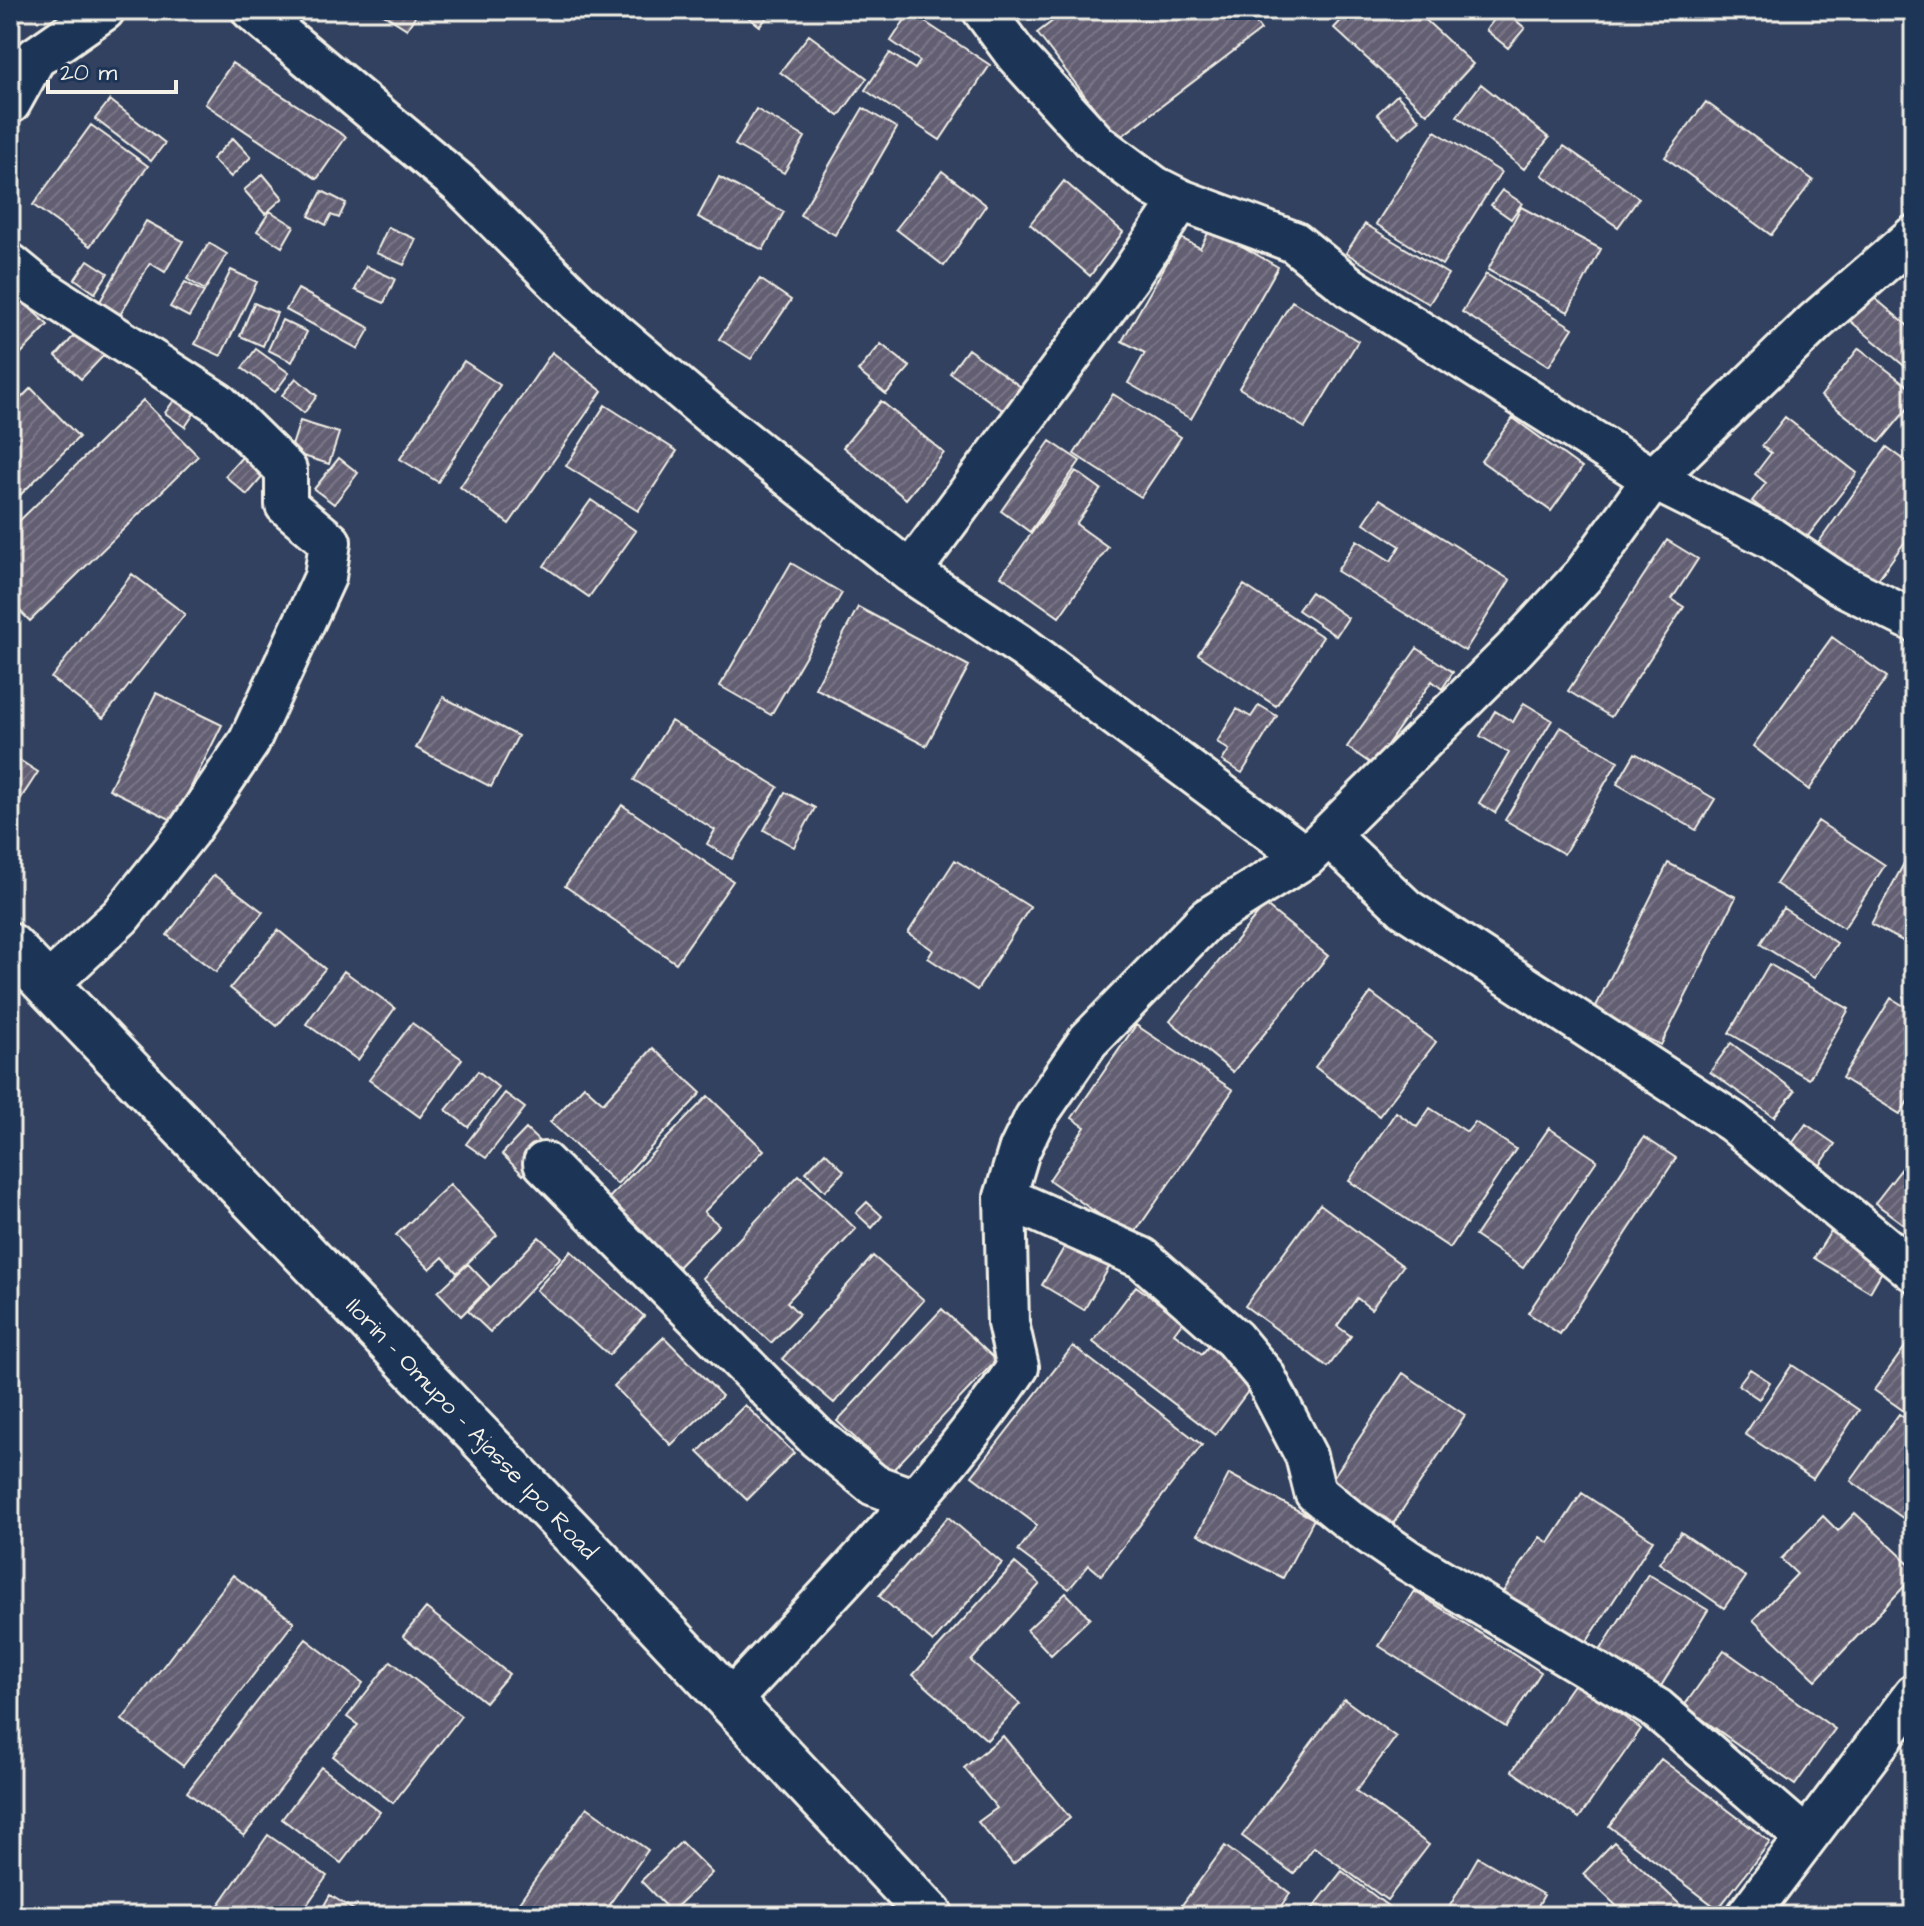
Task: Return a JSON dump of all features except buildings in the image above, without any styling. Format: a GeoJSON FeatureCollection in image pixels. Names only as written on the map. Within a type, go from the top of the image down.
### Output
{"type":"FeatureCollection","features":[{"type":"Feature","properties":{"kind":"highway","name":"Ilorin - Omupo - Ajasse Ipo Road"},"geometry":{"type":"LineString","coordinates":[[10,946],[931,1916]]}},
{"type":"Feature","properties":{"kind":"street"},"geometry":{"type":"LineString","coordinates":[[10,103],[35,58],[104,10]]}},
{"type":"Feature","properties":{"kind":"street"},"geometry":{"type":"LineString","coordinates":[[252,10],[461,185],[578,302],[709,413],[910,572],[1406,909],[1733,1122],[1914,1271]]}},
{"type":"Feature","properties":{"kind":"street"},"geometry":{"type":"LineString","coordinates":[[983,10],[1017,56],[1097,144],[1155,187],[1181,200],[1294,242],[1351,288],[1653,479],[1771,538],[1838,583],[1914,621]]}},
{"type":"Feature","properties":{"kind":"street"},"geometry":{"type":"LineString","coordinates":[[910,572],[1129,277],[1181,200]]}},
{"type":"Feature","properties":{"kind":"street"},"geometry":{"type":"LineString","coordinates":[[730,1701],[915,1500],[992,1405],[1018,1367],[1008,1323],[1005,1197],[1019,1151],[1035,1118],[1088,1041],[1207,919],[1317,846],[1514,650],[1583,576],[1653,479],[1815,322],[1914,236]]}},
{"type":"Feature","properties":{"kind":"street"},"geometry":{"type":"LineString","coordinates":[[10,264],[38,287],[218,403],[286,470],[286,505],[330,542],[325,577],[249,742],[188,832],[121,916],[47,985]]}},
{"type":"Feature","properties":{"kind":"street"},"geometry":{"type":"LineString","coordinates":[[544,1163],[817,1438],[874,1485],[915,1500]]}},
{"type":"Feature","properties":{"kind":"street"},"geometry":{"type":"LineString","coordinates":[[1005,1197],[1142,1258],[1234,1339],[1264,1375],[1306,1456],[1315,1492],[1409,1561],[1657,1709],[1806,1838]]}},
{"type":"Feature","properties":{"kind":"street"},"geometry":{"type":"LineString","coordinates":[[1747,1916],[1914,1695]]}}]}
